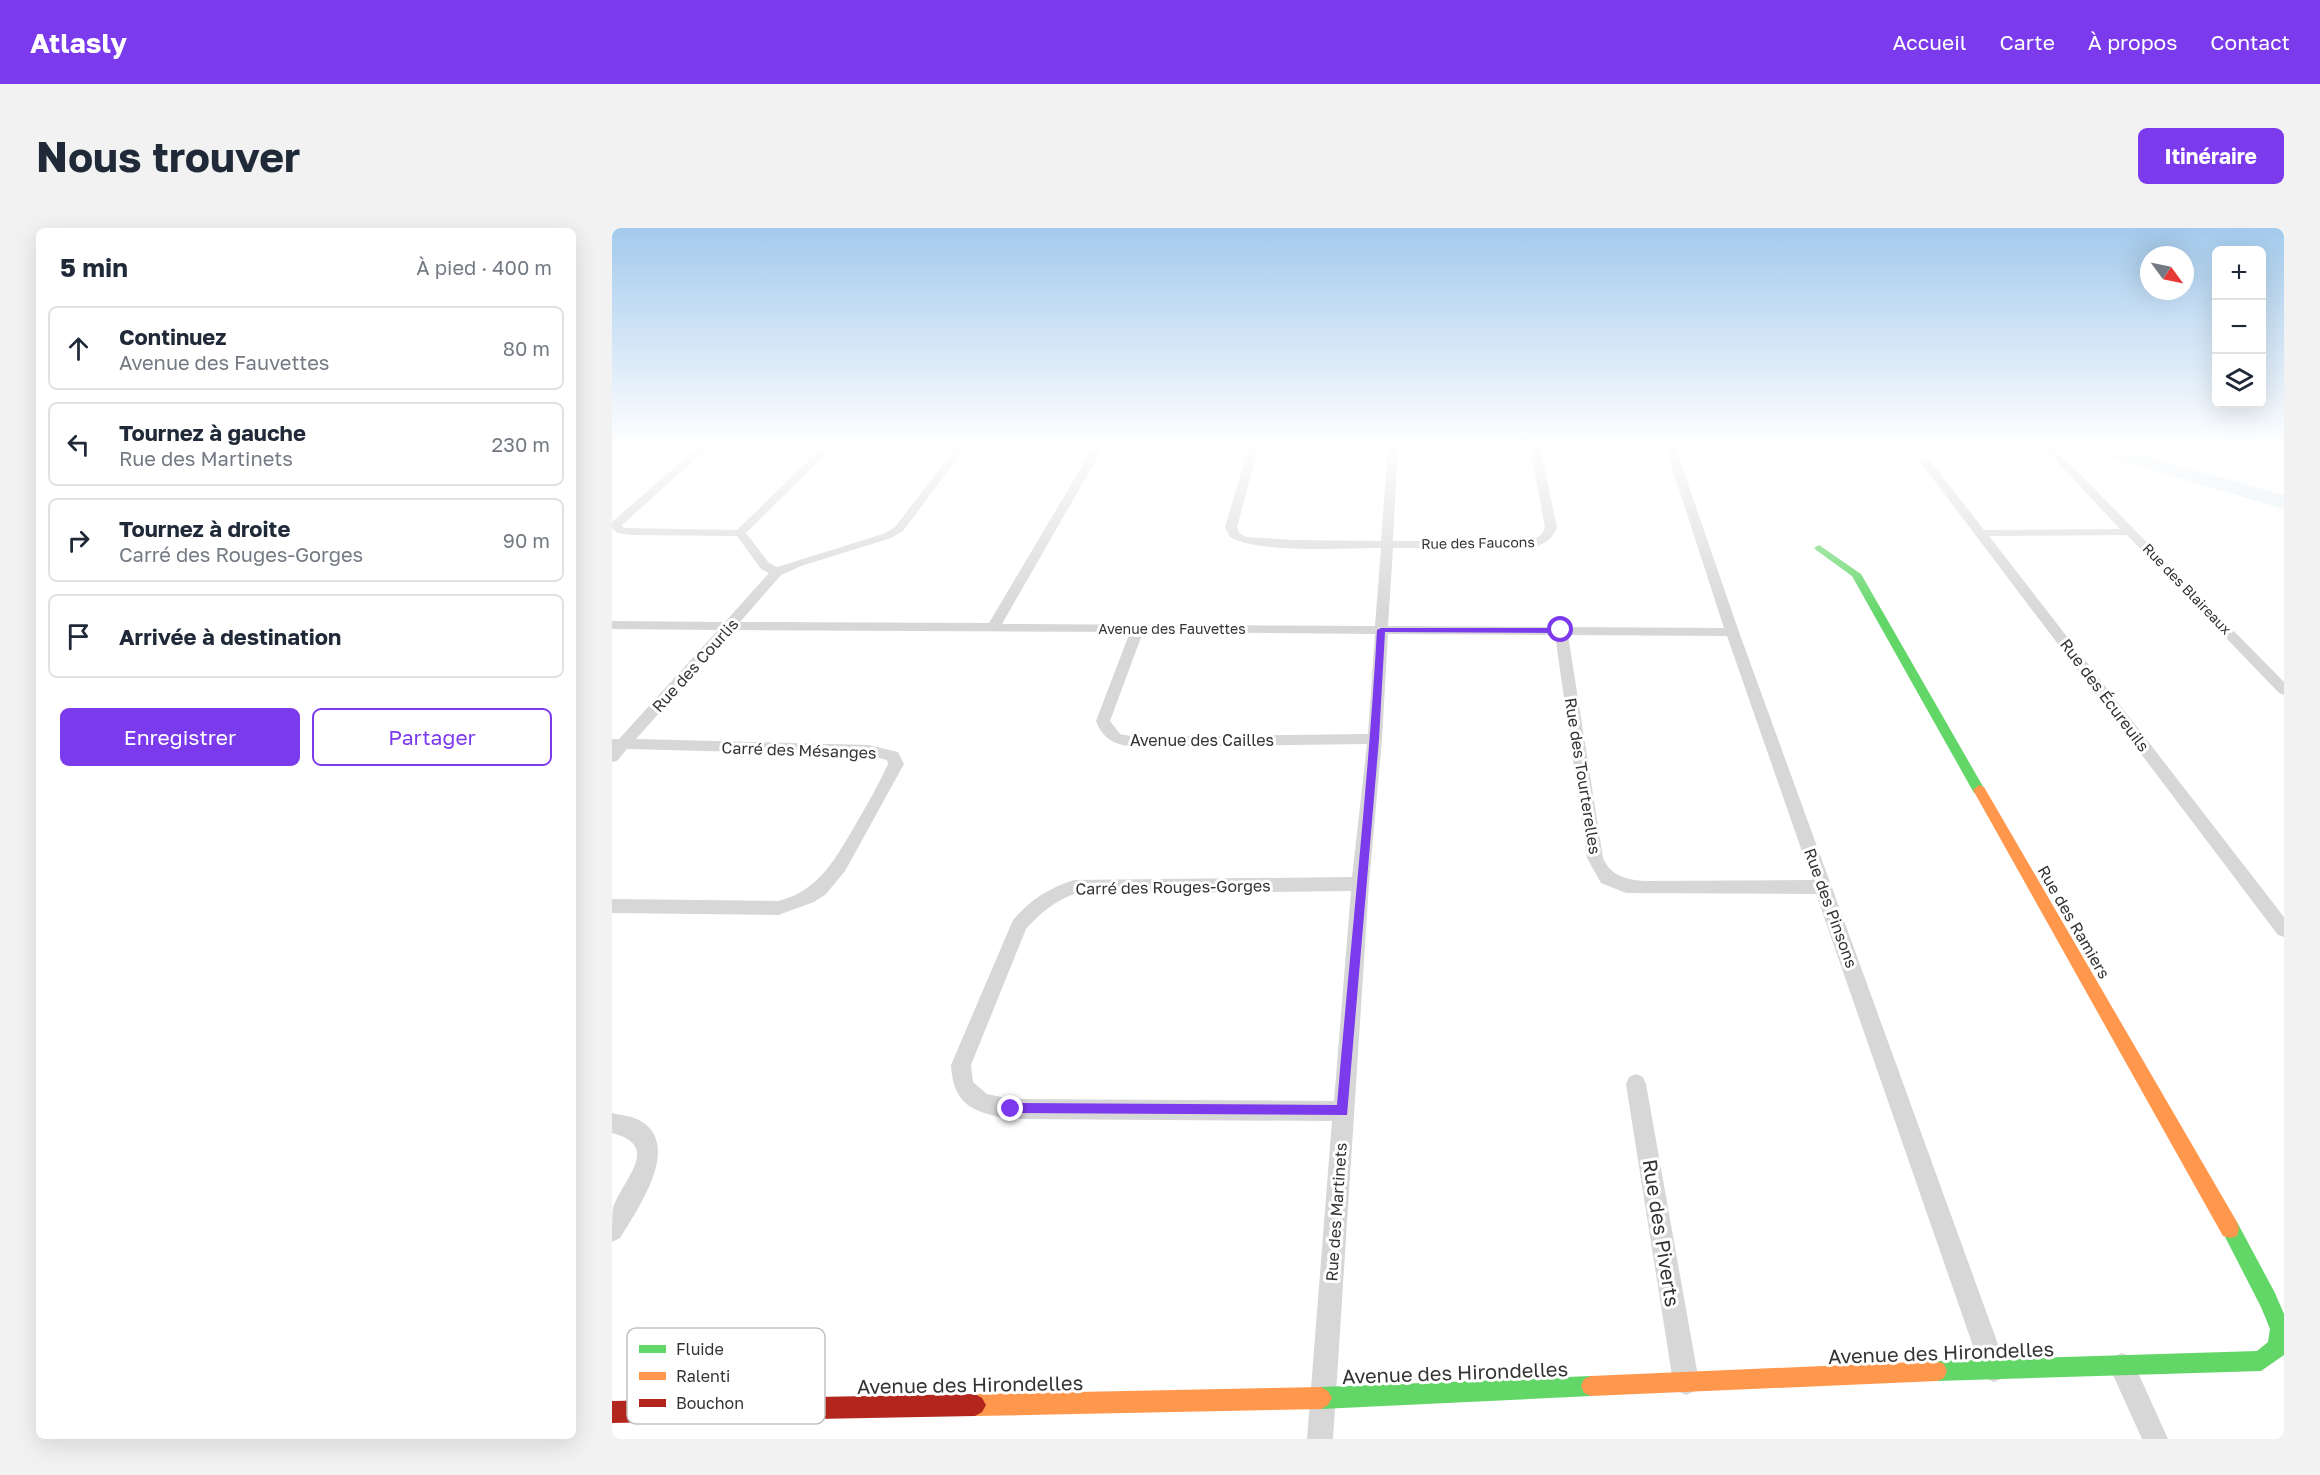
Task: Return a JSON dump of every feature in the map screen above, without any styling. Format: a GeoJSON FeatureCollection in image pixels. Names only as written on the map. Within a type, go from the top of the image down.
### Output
{"type":"FeatureCollection","features":[{"type":"Feature","properties":{"kind":"street"},"geometry":{"type":"LineString","coordinates":[[641,503],[615,525],[621,531],[740,533],[771,503]]}},
{"type":"Feature","properties":{"kind":"street"},"geometry":{"type":"LineString","coordinates":[[740,533],[765,566],[777,572],[800,562],[887,536],[899,529],[919,503]]}},
{"type":"Feature","properties":{"kind":"street"},"geometry":{"type":"LineString","coordinates":[[993,628],[1066,503]]}},
{"type":"Feature","properties":{"kind":"street"},"geometry":{"type":"LineString","coordinates":[[1238,503],[1231,527],[1234,535],[1243,540],[1295,544],[1385,544]]}},
{"type":"Feature","properties":{"kind":"street","name":"Rue des Martinets"},"geometry":{"type":"LineString","coordinates":[[1320,1439],[1360,884],[1375,739],[1388,503]]}},
{"type":"Feature","properties":{"kind":"street","name":"Rue des Faucons"},"geometry":{"type":"LineString","coordinates":[[1385,544],[1518,545],[1541,542],[1549,536],[1551,528],[1546,503]]}},
{"type":"Feature","properties":{"kind":"street","name":"Rue des Pinsons"},"geometry":{"type":"LineString","coordinates":[[1689,503],[1732,632],[1994,1369]]}},
{"type":"Feature","properties":{"kind":"street","name":"Rue des Écureuils"},"geometry":{"type":"LineString","coordinates":[[1956,503],[2284,930]]}},
{"type":"Feature","properties":{"kind":"street","name":"Rue des Blaireaux"},"geometry":{"type":"LineString","coordinates":[[2102,503],[2284,690]]}},
{"type":"Feature","properties":{"kind":"street"},"geometry":{"type":"LineString","coordinates":[[1979,533],[2131,532]]}},
{"type":"Feature","properties":{"kind":"street","name":"Rue des Ramiers"},"geometry":{"type":"LineString","coordinates":[[1819,548],[1856,574],[2250,1265],[2268,1299],[2280,1329]]}},
{"type":"Feature","properties":{"kind":"street","name":"Rue des Courlis"},"geometry":{"type":"LineString","coordinates":[[616,748],[777,572]]}},
{"type":"Feature","properties":{"kind":"street","name":"Avenue des Fauvettes"},"geometry":{"type":"LineString","coordinates":[[612,625],[1732,632]]}},
{"type":"Feature","properties":{"kind":"street","name":"Avenue des Cailles"},"geometry":{"type":"LineString","coordinates":[[1138,628],[1103,721],[1106,731],[1113,738],[1135,742],[1375,739]]}},
{"type":"Feature","properties":{"kind":"street","name":"Rue des Tourterelles"},"geometry":{"type":"LineString","coordinates":[[1561,630],[1595,858],[1598,870],[1607,881],[1623,887],[1643,888],[1823,887]]}},
{"type":"Feature","properties":{"kind":"street","name":"Carré des Mésanges"},"geometry":{"type":"LineString","coordinates":[[612,906],[778,908],[794,906],[812,897],[838,871],[896,764],[893,756],[868,750],[616,748]]}},
{"type":"Feature","properties":{"kind":"street","name":"Carré des Rouges-Gorges"},"geometry":{"type":"LineString","coordinates":[[1343,1111],[1011,1109],[989,1105],[970,1096],[961,1083],[961,1065],[1019,925],[1031,911],[1057,892],[1074,887],[1360,884]]}},
{"type":"Feature","properties":{"kind":"street","name":"Rue des Piverts"},"geometry":{"type":"LineString","coordinates":[[1636,1084],[1686,1382]]}},
{"type":"Feature","properties":{"kind":"street"},"geometry":{"type":"LineString","coordinates":[[612,1123],[634,1128],[644,1139],[649,1158],[642,1180],[612,1230]]}},
{"type":"Feature","properties":{"kind":"street","name":"Avenue des Hirondelles"},"geometry":{"type":"LineString","coordinates":[[825,1408],[1323,1398],[1994,1369],[2261,1361],[2277,1348],[2280,1329]]}},
{"type":"Feature","properties":{"kind":"street"},"geometry":{"type":"LineString","coordinates":[[2122,1366],[2155,1439]]}},
{"type":"Feature","properties":{"kind":"street","name":"Avenue des Hirondelles"},"geometry":{"type":"LineString","coordinates":[[612,1412],[627,1412]]}},
{"type":"Feature","properties":{"kind":"traffic: fast"},"geometry":{"type":"LineString","coordinates":[[1819,548],[1856,574],[1979,790]]}},
{"type":"Feature","properties":{"kind":"traffic: fast"},"geometry":{"type":"LineString","coordinates":[[1937,1371],[2261,1361],[2277,1348],[2280,1329],[2268,1300],[2230,1229]]}},
{"type":"Feature","properties":{"kind":"traffic: fast"},"geometry":{"type":"LineString","coordinates":[[1321,1398],[1591,1386]]}},
{"type":"Feature","properties":{"kind":"traffic: slow"},"geometry":{"type":"LineString","coordinates":[[1979,790],[2230,1229]]}},
{"type":"Feature","properties":{"kind":"traffic: slow"},"geometry":{"type":"LineString","coordinates":[[1591,1386],[1937,1371]]}},
{"type":"Feature","properties":{"kind":"traffic: slow"},"geometry":{"type":"LineString","coordinates":[[975,1405],[1321,1398]]}},
{"type":"Feature","properties":{"kind":"traffic: jam"},"geometry":{"type":"LineString","coordinates":[[825,1408],[975,1405]]}},
{"type":"Feature","properties":{"kind":"traffic: jam"},"geometry":{"type":"LineString","coordinates":[[612,1412],[627,1412]]}},
{"type":"Feature","properties":{"kind":"route"},"geometry":{"type":"LineString","coordinates":[[1011,1109],[1343,1111],[1360,884],[1375,739],[1381,630],[1561,630]]}}]}
